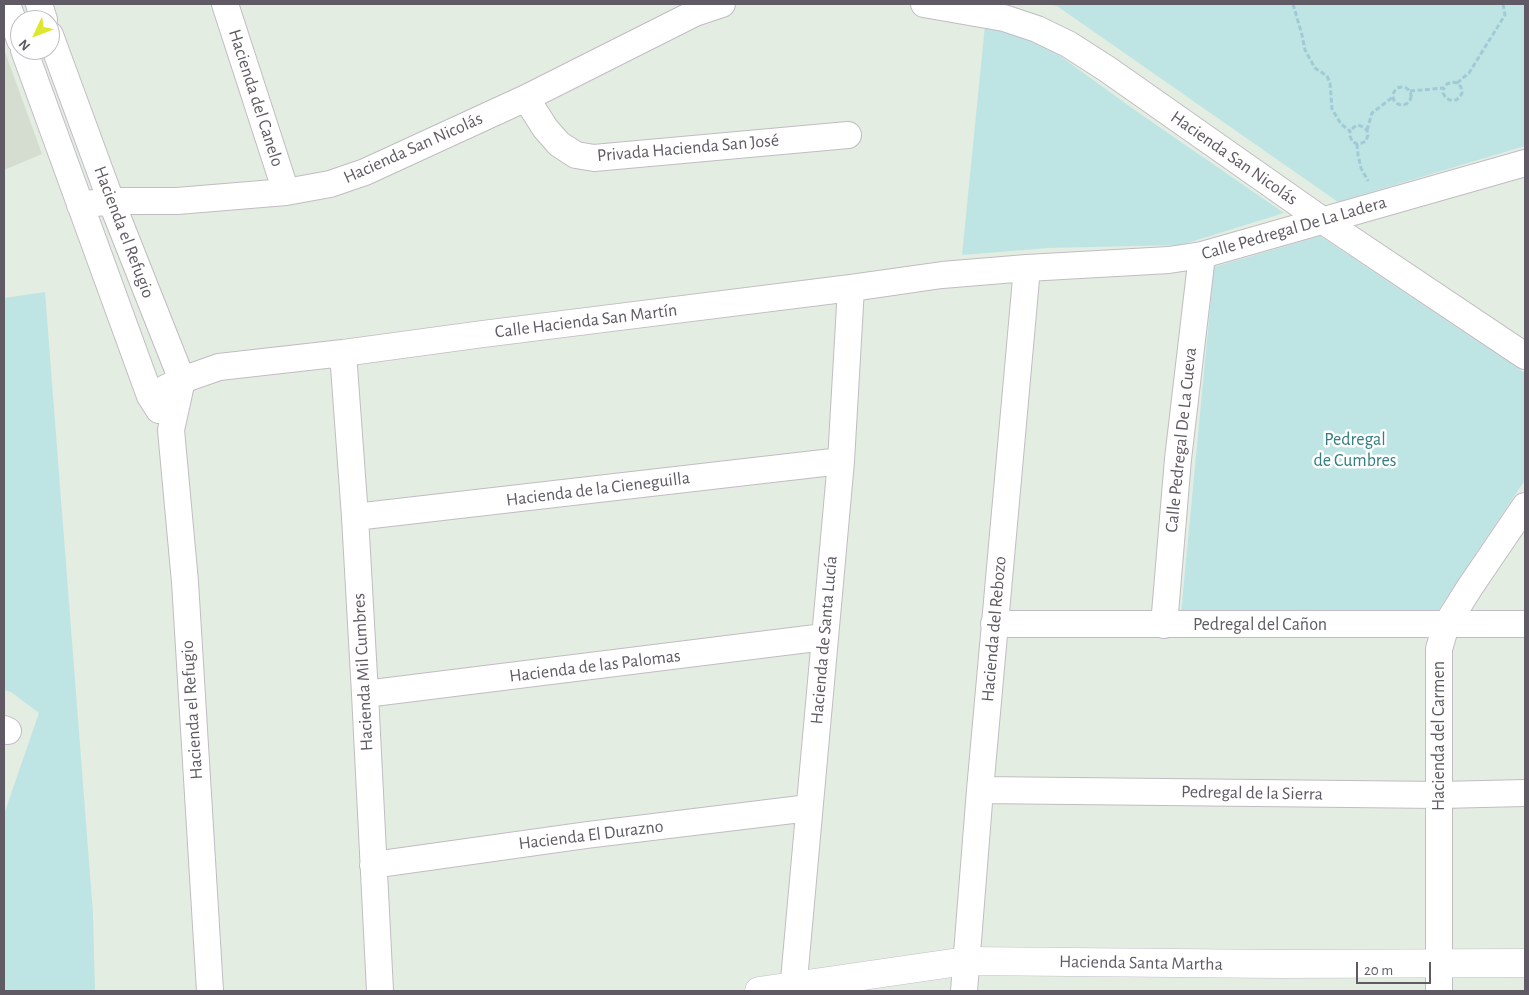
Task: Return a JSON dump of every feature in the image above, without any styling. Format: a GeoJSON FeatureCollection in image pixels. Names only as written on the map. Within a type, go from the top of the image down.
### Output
{"type":"FeatureCollection","features":[{"type":"Feature","properties":{"kind":"street","name":"Hacienda del Canelo"},"geometry":{"type":"LineString","coordinates":[[226,4],[286,192]]}},
{"type":"Feature","properties":{"kind":"street","name":"Hacienda San Nicolás"},"geometry":{"type":"LineString","coordinates":[[80,205],[111,201],[177,201],[286,192],[330,184],[365,172],[526,98],[695,8],[722,4]]}},
{"type":"Feature","properties":{"kind":"street","name":"Hacienda San Nicolás"},"geometry":{"type":"LineString","coordinates":[[924,4],[1004,18],[1037,29],[1068,44],[1107,69],[1322,220],[1525,356]]}},
{"type":"Feature","properties":{"kind":"street","name":"Hacienda el Refugio"},"geometry":{"type":"LineString","coordinates":[[28,60],[150,396],[170,430]]}},
{"type":"Feature","properties":{"kind":"street","name":"Hacienda el Refugio"},"geometry":{"type":"LineString","coordinates":[[59,60],[111,201],[182,380],[170,430],[184,582],[210,991]]}},
{"type":"Feature","properties":{"kind":"street","name":"Privada Hacienda San José"},"geometry":{"type":"LineString","coordinates":[[526,98],[544,128],[558,144],[576,155],[594,158],[848,136]]}},
{"type":"Feature","properties":{"kind":"street","name":"Calle Pedregal De La Ladera"},"geometry":{"type":"LineString","coordinates":[[1027,268],[1170,260],[1202,255],[1525,163]]}},
{"type":"Feature","properties":{"kind":"street","name":"Calle Pedregal De La Cueva"},"geometry":{"type":"LineString","coordinates":[[1164,625],[1178,459],[1202,255]]}},
{"type":"Feature","properties":{"kind":"street","name":"Calle Hacienda San Martín"},"geometry":{"type":"LineString","coordinates":[[150,396],[182,380],[219,366],[343,353],[851,288],[942,274],[1027,268]]}},
{"type":"Feature","properties":{"kind":"street","name":"Hacienda del Rebozo"},"geometry":{"type":"LineString","coordinates":[[964,991],[994,624],[1027,268]]}},
{"type":"Feature","properties":{"kind":"street","name":"Hacienda de Santa Lucía"},"geometry":{"type":"LineString","coordinates":[[793,989],[841,460],[851,288]]}},
{"type":"Feature","properties":{"kind":"street","name":"Hacienda Mil Cumbres"},"geometry":{"type":"LineString","coordinates":[[343,353],[355,517],[380,991]]}},
{"type":"Feature","properties":{"kind":"street","name":"Hacienda de la Cieneguilla"},"geometry":{"type":"LineString","coordinates":[[355,517],[841,460]]}},
{"type":"Feature","properties":{"kind":"street","name":"Hacienda del Carmen"},"geometry":{"type":"LineString","coordinates":[[1439,991],[1439,649],[1446,624],[1525,506]]}},
{"type":"Feature","properties":{"kind":"street","name":"Pedregal del Cañon"},"geometry":{"type":"LineString","coordinates":[[994,624],[1525,624]]}},
{"type":"Feature","properties":{"kind":"street","name":"Hacienda de las Palomas"},"geometry":{"type":"LineString","coordinates":[[365,694],[824,637]]}},
{"type":"Feature","properties":{"kind":"street","name":"Pedregal de la Sierra"},"geometry":{"type":"LineString","coordinates":[[980,790],[1440,795],[1525,793]]}},
{"type":"Feature","properties":{"kind":"street","name":"Hacienda El Durazno"},"geometry":{"type":"LineString","coordinates":[[373,865],[587,835],[809,808]]}},
{"type":"Feature","properties":{"kind":"street","name":"Hacienda Santa Martha"},"geometry":{"type":"LineString","coordinates":[[759,991],[793,989],[966,961],[1279,964],[1525,963]]}},
{"type":"Feature","properties":{"kind":"path"},"geometry":{"type":"LineString","coordinates":[[1293,4],[1305,50],[1315,68],[1327,76],[1330,83],[1332,109],[1341,124],[1350,131],[1352,141],[1357,144],[1366,140],[1372,113],[1393,97]]}},
{"type":"Feature","properties":{"kind":"path"},"geometry":{"type":"LineString","coordinates":[[1457,83],[1469,73],[1505,15],[1503,4]]}},
{"type":"Feature","properties":{"kind":"path"},"geometry":{"type":"LineString","coordinates":[[1410,91],[1411,97],[1405,104],[1400,105],[1395,102],[1393,92],[1402,86],[1410,91],[1444,88],[1452,82],[1457,83],[1461,87],[1462,92],[1456,100],[1450,100],[1446,98],[1444,88]]}},
{"type":"Feature","properties":{"kind":"path"},"geometry":{"type":"LineString","coordinates":[[1350,131],[1358,125],[1367,130]]}},
{"type":"Feature","properties":{"kind":"path"},"geometry":{"type":"LineString","coordinates":[[1357,144],[1361,168],[1379,204]]}},
{"type":"Feature","properties":{"kind":"shaded area"},"geometry":{"type":"Polygon","coordinates":[[[4,49],[42,154],[4,170],[4,49]]]}},
{"type":"Feature","properties":{"kind":"green space"},"geometry":{"type":"Polygon","coordinates":[[[1045,4],[1525,4],[1525,146],[1338,202],[1057,6],[1045,4]]]}},
{"type":"Feature","properties":{"kind":"green space"},"geometry":{"type":"Polygon","coordinates":[[[985,25],[1042,43],[1139,113],[1284,213],[1181,245],[1048,248],[962,255],[985,25]]]}},
{"type":"Feature","properties":{"kind":"green space","name":"Pedregal de Cumbres"},"geometry":{"type":"Polygon","coordinates":[[[1320,236],[1525,373],[1525,480],[1437,612],[1181,613],[1214,267],[1320,236]]]}},
{"type":"Feature","properties":{"kind":"green space"},"geometry":{"type":"Polygon","coordinates":[[[45,292],[93,913],[95,991],[4,991],[4,814],[39,713],[11,692],[4,690],[4,298],[45,292]]]}}]}
